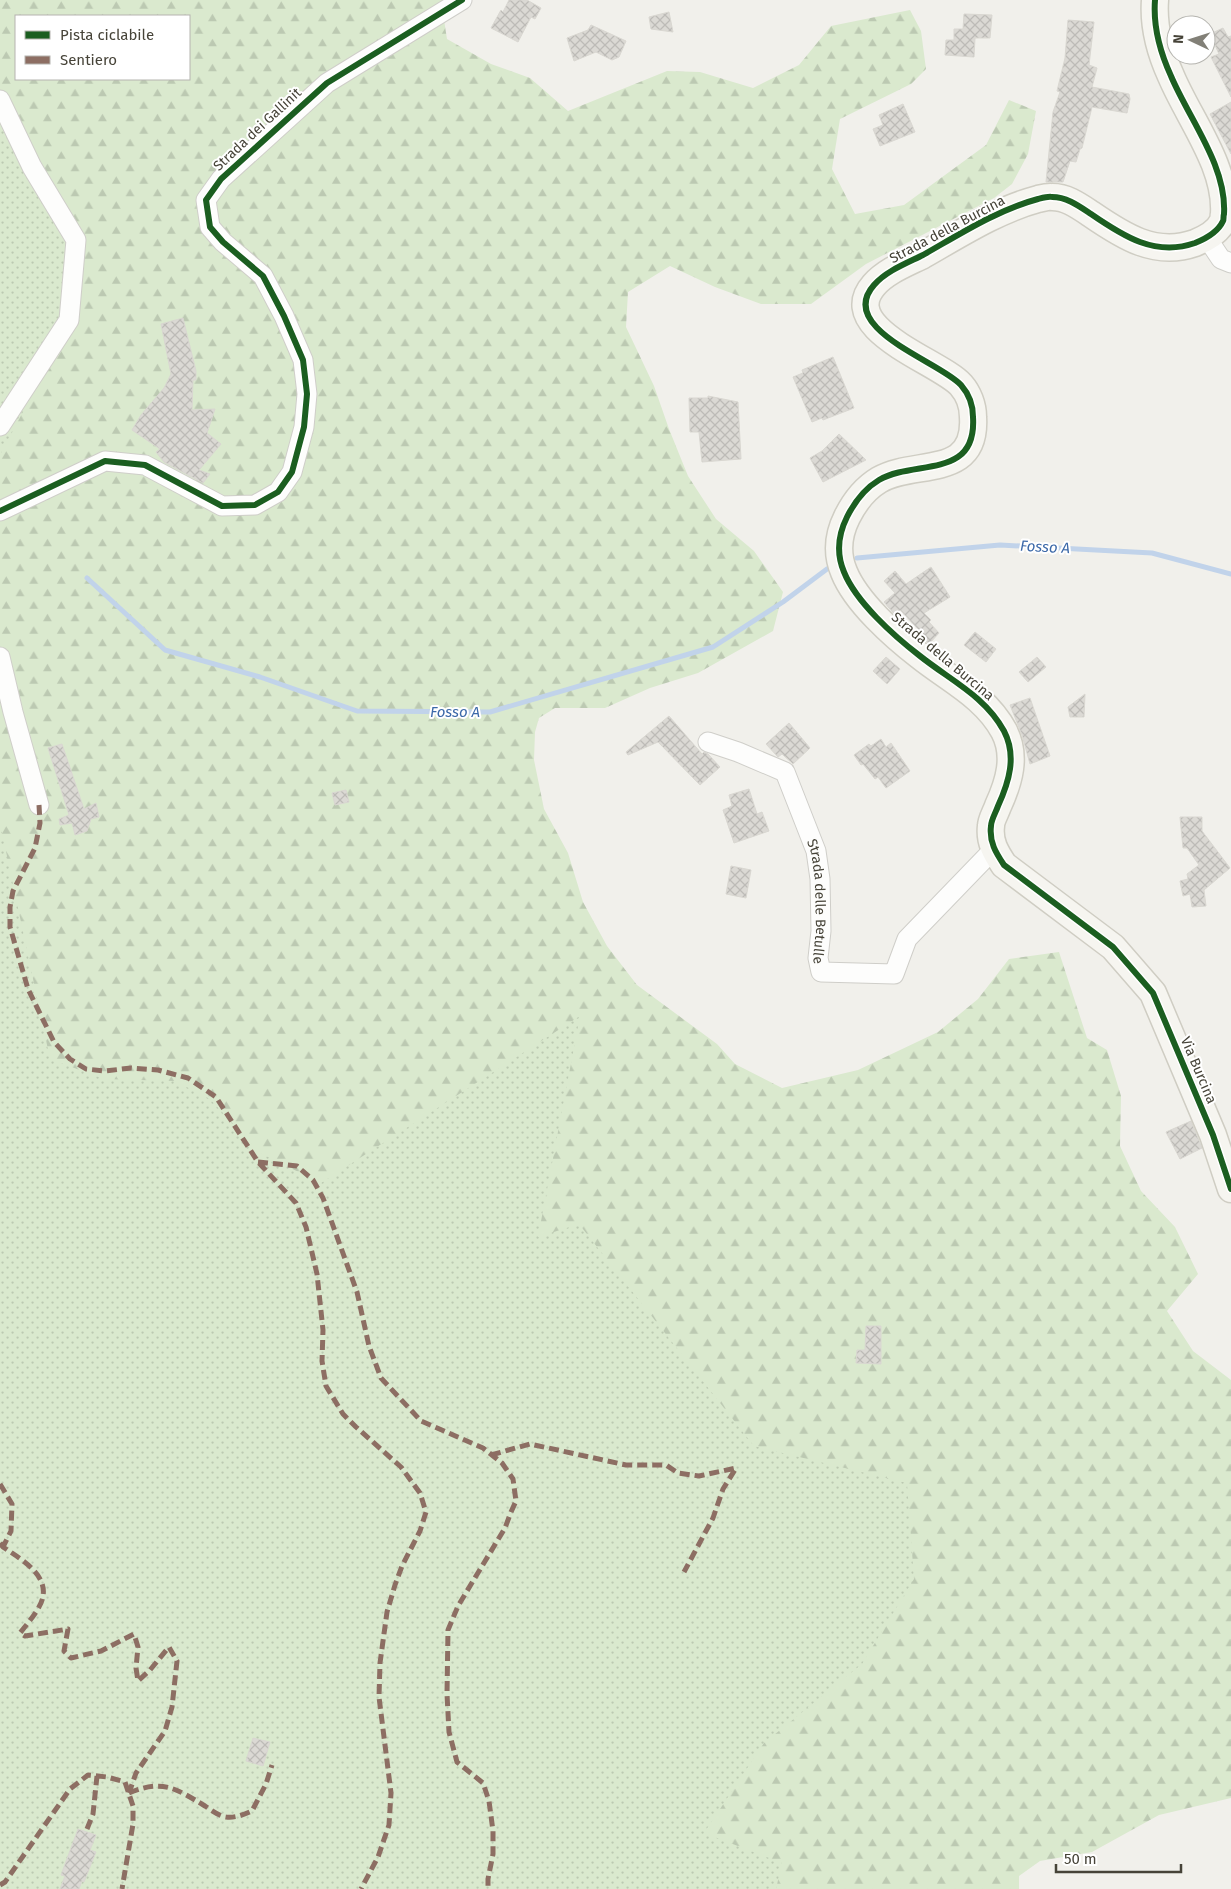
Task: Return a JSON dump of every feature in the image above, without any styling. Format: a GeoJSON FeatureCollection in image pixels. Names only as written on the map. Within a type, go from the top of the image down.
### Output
{"type":"FeatureCollection","features":[{"type":"Feature","properties":{"kind":"street","name":"Strada dei Gallinit"},"geometry":{"type":"LineString","coordinates":[[0,511],[104,461],[145,465],[222,506],[255,505],[278,492],[292,472],[304,428],[307,394],[303,360],[284,316],[263,276],[223,242],[210,227],[206,200],[221,179],[327,82],[462,0]]}},
{"type":"Feature","properties":{"kind":"street","name":"Strada della Burcina"},"geometry":{"type":"LineString","coordinates":[[993,850],[990,826],[1009,782],[1011,750],[1006,736],[995,716],[979,699],[921,657],[870,610],[844,573],[838,551],[840,530],[851,508],[863,491],[881,478],[902,471],[951,462],[964,454],[972,436],[973,417],[969,397],[959,382],[946,372],[900,347],[872,322],[865,308],[873,285],[890,273],[984,220],[1015,207],[1050,196],[1076,203],[1094,216],[1138,241],[1158,248],[1179,248],[1207,238],[1223,221],[1225,198],[1210,156],[1181,99],[1162,52],[1156,29],[1155,0]]}},
{"type":"Feature","properties":{"kind":"street"},"geometry":{"type":"LineString","coordinates":[[0,100],[32,167],[76,240],[69,320],[0,426]]}},
{"type":"Feature","properties":{"kind":"street"},"geometry":{"type":"LineString","coordinates":[[1207,238],[1221,259],[1231,263]]}},
{"type":"Feature","properties":{"kind":"street"},"geometry":{"type":"LineString","coordinates":[[0,657],[39,805]]}},
{"type":"Feature","properties":{"kind":"street","name":"Strada delle Betulle"},"geometry":{"type":"LineString","coordinates":[[708,742],[738,752],[785,772],[816,851],[820,879],[821,931],[818,958],[821,972],[894,974],[907,940],[993,850]]}},
{"type":"Feature","properties":{"kind":"street","name":"Via Burcina"},"geometry":{"type":"LineString","coordinates":[[993,850],[1004,865],[1113,947],[1133,967],[1153,993],[1213,1136],[1231,1189]]}},
{"type":"Feature","properties":{"kind":"green space"},"geometry":{"type":"Polygon","coordinates":[[[0,0],[446,0],[442,7],[447,39],[491,64],[530,78],[568,111],[667,71],[700,72],[753,88],[799,65],[831,26],[910,10],[921,31],[926,69],[911,84],[840,119],[832,169],[855,214],[904,205],[986,145],[1009,100],[1036,111],[1028,154],[1012,184],[994,198],[866,264],[811,304],[761,304],[715,287],[670,266],[628,292],[626,327],[654,386],[688,476],[716,519],[754,551],[783,592],[773,631],[698,673],[650,688],[605,708],[555,708],[539,718],[535,732],[534,760],[544,809],[568,853],[583,902],[607,946],[637,985],[717,1044],[735,1064],[782,1088],[858,1070],[938,1032],[978,999],[1009,959],[1059,952],[1087,1038],[1107,1050],[1121,1096],[1120,1146],[1141,1191],[1175,1227],[1198,1274],[1167,1311],[1193,1351],[1231,1380],[1231,1798],[1159,1815],[1092,1852],[1040,1861],[1019,1876],[1019,1889],[0,1889],[0,0]]]}},
{"type":"Feature","properties":{"kind":"green space"},"geometry":{"type":"Polygon","coordinates":[[[0,102],[70,240],[64,335],[0,455],[0,102]]]}},
{"type":"Feature","properties":{"kind":"green space"},"geometry":{"type":"Polygon","coordinates":[[[0,823],[50,1059],[104,1079],[175,1081],[210,1099],[260,1153],[321,1183],[580,1016],[538,1237],[579,1224],[754,1446],[907,1483],[914,1579],[862,1664],[764,1743],[704,1833],[782,1863],[776,1889],[0,1889],[0,823]]]}},
{"type":"Feature","properties":{"kind":"building"},"geometry":{"type":"Polygon","coordinates":[[[509,0],[527,0],[541,8],[535,19],[531,17],[518,42],[491,28],[509,0]]]}},
{"type":"Feature","properties":{"kind":"building"},"geometry":{"type":"Polygon","coordinates":[[[669,12],[673,32],[651,29],[649,17],[669,12]]]}},
{"type":"Feature","properties":{"kind":"building"},"geometry":{"type":"Polygon","coordinates":[[[964,14],[992,15],[990,38],[975,38],[974,57],[945,55],[946,40],[954,40],[954,29],[963,29],[964,14]]]}},
{"type":"Feature","properties":{"kind":"building"},"geometry":{"type":"Polygon","coordinates":[[[1068,20],[1094,22],[1089,65],[1097,68],[1092,87],[1129,94],[1130,99],[1127,113],[1092,107],[1082,148],[1076,162],[1070,161],[1063,182],[1046,182],[1053,112],[1060,92],[1057,91],[1065,58],[1068,20]]]}},
{"type":"Feature","properties":{"kind":"building"},"geometry":{"type":"Polygon","coordinates":[[[591,25],[626,41],[619,57],[612,60],[596,52],[574,61],[567,38],[588,30],[591,25]]]}},
{"type":"Feature","properties":{"kind":"building"},"geometry":{"type":"Polygon","coordinates":[[[1223,28],[1228,37],[1231,36],[1231,97],[1215,65],[1216,55],[1219,54],[1216,47],[1216,31],[1223,28]]]}},
{"type":"Feature","properties":{"kind":"building"},"geometry":{"type":"Polygon","coordinates":[[[1231,102],[1231,154],[1210,114],[1231,102]]]}},
{"type":"Feature","properties":{"kind":"building"},"geometry":{"type":"Polygon","coordinates":[[[903,104],[915,132],[880,146],[873,129],[883,125],[879,115],[903,104]]]}},
{"type":"Feature","properties":{"kind":"building"},"geometry":{"type":"Polygon","coordinates":[[[183,318],[196,371],[196,380],[193,380],[192,410],[215,409],[207,433],[221,444],[199,470],[210,474],[203,483],[164,462],[156,452],[160,449],[132,430],[141,415],[164,388],[171,374],[161,324],[183,318]]]}},
{"type":"Feature","properties":{"kind":"building"},"geometry":{"type":"Polygon","coordinates":[[[833,357],[854,408],[823,420],[822,418],[812,422],[793,377],[803,373],[802,370],[833,357]]]}},
{"type":"Feature","properties":{"kind":"building"},"geometry":{"type":"Polygon","coordinates":[[[708,396],[738,402],[741,459],[702,462],[699,432],[690,432],[689,398],[708,398],[708,396]]]}},
{"type":"Feature","properties":{"kind":"building"},"geometry":{"type":"Polygon","coordinates":[[[839,434],[866,460],[823,482],[810,458],[822,451],[839,434]]]}},
{"type":"Feature","properties":{"kind":"building"},"geometry":{"type":"Polygon","coordinates":[[[931,567],[950,597],[924,613],[939,633],[929,644],[915,632],[918,629],[900,610],[895,615],[884,602],[895,593],[884,581],[895,571],[906,584],[931,567]]]}},
{"type":"Feature","properties":{"kind":"building"},"geometry":{"type":"Polygon","coordinates":[[[975,632],[996,649],[986,662],[964,645],[975,632]]]}},
{"type":"Feature","properties":{"kind":"building"},"geometry":{"type":"Polygon","coordinates":[[[886,657],[900,669],[887,684],[873,671],[886,657]]]}},
{"type":"Feature","properties":{"kind":"building"},"geometry":{"type":"Polygon","coordinates":[[[1037,657],[1046,667],[1028,682],[1019,672],[1037,657]]]}},
{"type":"Feature","properties":{"kind":"building"},"geometry":{"type":"Polygon","coordinates":[[[1085,694],[1084,717],[1070,717],[1068,707],[1085,694]]]}},
{"type":"Feature","properties":{"kind":"building"},"geometry":{"type":"Polygon","coordinates":[[[1030,698],[1050,756],[1030,764],[1022,735],[1010,705],[1030,698]]]}},
{"type":"Feature","properties":{"kind":"building"},"geometry":{"type":"Polygon","coordinates":[[[669,716],[702,754],[704,752],[708,754],[720,767],[700,785],[658,742],[628,755],[626,752],[669,716]]]}},
{"type":"Feature","properties":{"kind":"building"},"geometry":{"type":"Polygon","coordinates":[[[789,723],[810,748],[793,764],[782,754],[778,757],[766,744],[789,723]]]}},
{"type":"Feature","properties":{"kind":"building"},"geometry":{"type":"Polygon","coordinates":[[[881,739],[886,747],[891,743],[910,771],[886,788],[878,777],[875,779],[863,764],[861,765],[854,755],[869,744],[871,746],[881,739]]]}},
{"type":"Feature","properties":{"kind":"building"},"geometry":{"type":"Polygon","coordinates":[[[62,744],[84,809],[96,803],[99,817],[91,819],[87,831],[75,835],[72,823],[60,825],[59,819],[69,815],[48,748],[62,744]]]}},
{"type":"Feature","properties":{"kind":"building"},"geometry":{"type":"Polygon","coordinates":[[[749,789],[757,814],[762,812],[769,831],[734,843],[723,810],[732,806],[729,795],[749,789]]]}},
{"type":"Feature","properties":{"kind":"building"},"geometry":{"type":"Polygon","coordinates":[[[346,790],[349,802],[335,805],[332,793],[346,790]]]}},
{"type":"Feature","properties":{"kind":"building"},"geometry":{"type":"Polygon","coordinates":[[[1180,817],[1202,817],[1202,831],[1230,868],[1204,890],[1206,906],[1192,907],[1190,894],[1183,896],[1180,881],[1188,879],[1187,874],[1199,865],[1187,848],[1183,848],[1180,817]]]}},
{"type":"Feature","properties":{"kind":"building"},"geometry":{"type":"Polygon","coordinates":[[[731,866],[751,870],[746,898],[726,894],[731,866]]]}},
{"type":"Feature","properties":{"kind":"building"},"geometry":{"type":"Polygon","coordinates":[[[1191,1121],[1202,1148],[1180,1159],[1166,1132],[1191,1121]]]}},
{"type":"Feature","properties":{"kind":"building"},"geometry":{"type":"Polygon","coordinates":[[[866,1326],[881,1326],[881,1364],[856,1363],[857,1350],[865,1350],[866,1326]]]}},
{"type":"Feature","properties":{"kind":"building"},"geometry":{"type":"Polygon","coordinates":[[[253,1738],[270,1742],[263,1766],[246,1761],[253,1738]]]}},
{"type":"Feature","properties":{"kind":"building"},"geometry":{"type":"Polygon","coordinates":[[[78,1829],[96,1835],[90,1850],[96,1852],[84,1882],[82,1881],[79,1889],[60,1889],[65,1876],[61,1875],[78,1829]]]}},
{"type":"Feature","properties":{"kind":"waterway","name":"Fosso A"},"geometry":{"type":"LineString","coordinates":[[857,558],[1000,545],[1152,553],[1231,574]]}},
{"type":"Feature","properties":{"kind":"waterway","name":"Fosso A"},"geometry":{"type":"LineString","coordinates":[[87,578],[165,650],[260,677],[357,711],[490,712],[713,647],[783,602],[827,569]]}},
{"type":"Feature","properties":{"kind":"marked path"},"geometry":{"type":"LineString","coordinates":[[39,805],[40,823],[35,848],[13,891],[10,907],[10,927],[28,989],[54,1042],[70,1059],[86,1069],[105,1071],[131,1068],[158,1070],[188,1078],[216,1097],[258,1162],[296,1203],[306,1227],[317,1274],[323,1330],[322,1361],[326,1386],[343,1414],[401,1467],[420,1493],[426,1512],[420,1531],[402,1566],[387,1612],[380,1663],[379,1697],[391,1793],[389,1825],[378,1857],[361,1889]]}},
{"type":"Feature","properties":{"kind":"marked path"},"geometry":{"type":"LineString","coordinates":[[258,1162],[297,1166],[313,1180],[323,1198],[357,1292],[369,1346],[381,1378],[421,1421],[483,1448],[502,1463],[513,1479],[516,1501],[505,1528],[458,1606],[448,1630],[447,1694],[449,1732],[457,1762],[483,1783],[489,1801],[493,1831],[493,1854],[488,1889]]}},
{"type":"Feature","properties":{"kind":"marked path"},"geometry":{"type":"LineString","coordinates":[[491,1455],[530,1444],[626,1465],[666,1465],[678,1473],[699,1476],[736,1468],[723,1489],[713,1518],[684,1572]]}},
{"type":"Feature","properties":{"kind":"marked path"},"geometry":{"type":"LineString","coordinates":[[0,1484],[12,1504],[11,1531],[0,1553]]}},
{"type":"Feature","properties":{"kind":"marked path"},"geometry":{"type":"LineString","coordinates":[[0,1543],[31,1567],[41,1580],[43,1588],[40,1605],[20,1633],[25,1636],[68,1629],[64,1651],[71,1658],[101,1651],[134,1634],[138,1647],[136,1668],[138,1681],[169,1647],[177,1661],[172,1707],[165,1731],[136,1773],[129,1793]]}},
{"type":"Feature","properties":{"kind":"marked path"},"geometry":{"type":"LineString","coordinates":[[129,1793],[160,1786],[177,1790],[215,1813],[226,1817],[236,1817],[252,1811],[266,1784],[272,1765]]}},
{"type":"Feature","properties":{"kind":"marked path"},"geometry":{"type":"LineString","coordinates":[[0,1885],[5,1882],[70,1789],[88,1775],[107,1777],[125,1782],[133,1806],[133,1824],[122,1889]]}},
{"type":"Feature","properties":{"kind":"marked path"},"geometry":{"type":"LineString","coordinates":[[87,1829],[93,1814],[97,1776]]}},
{"type":"Feature","properties":{"kind":"cycle path"},"geometry":{"type":"LineString","coordinates":[[0,511],[105,461],[145,465],[222,506],[255,505],[278,492],[292,472],[304,427],[307,394],[303,360],[284,316],[263,276],[223,242],[210,227],[206,200],[221,179],[327,83],[462,0]]}},
{"type":"Feature","properties":{"kind":"cycle path"},"geometry":{"type":"LineString","coordinates":[[1155,0],[1156,29],[1164,58],[1220,178],[1224,214],[1221,225],[1211,235],[1195,243],[1180,247],[1153,246],[1127,237],[1073,202],[1057,197],[1047,197],[1008,209],[993,216],[897,268],[879,280],[874,285],[866,301],[868,316],[879,330],[895,343],[950,376],[961,385],[968,395],[972,408],[972,437],[965,450],[955,459],[941,464],[894,474],[879,480],[864,491],[847,517],[840,537],[839,551],[844,572],[857,595],[866,606],[910,648],[977,698],[1004,731],[1008,740],[1011,759],[1005,788],[991,824],[991,837],[996,852],[1004,865],[1113,947],[1153,993],[1213,1135],[1231,1189]]}}]}
